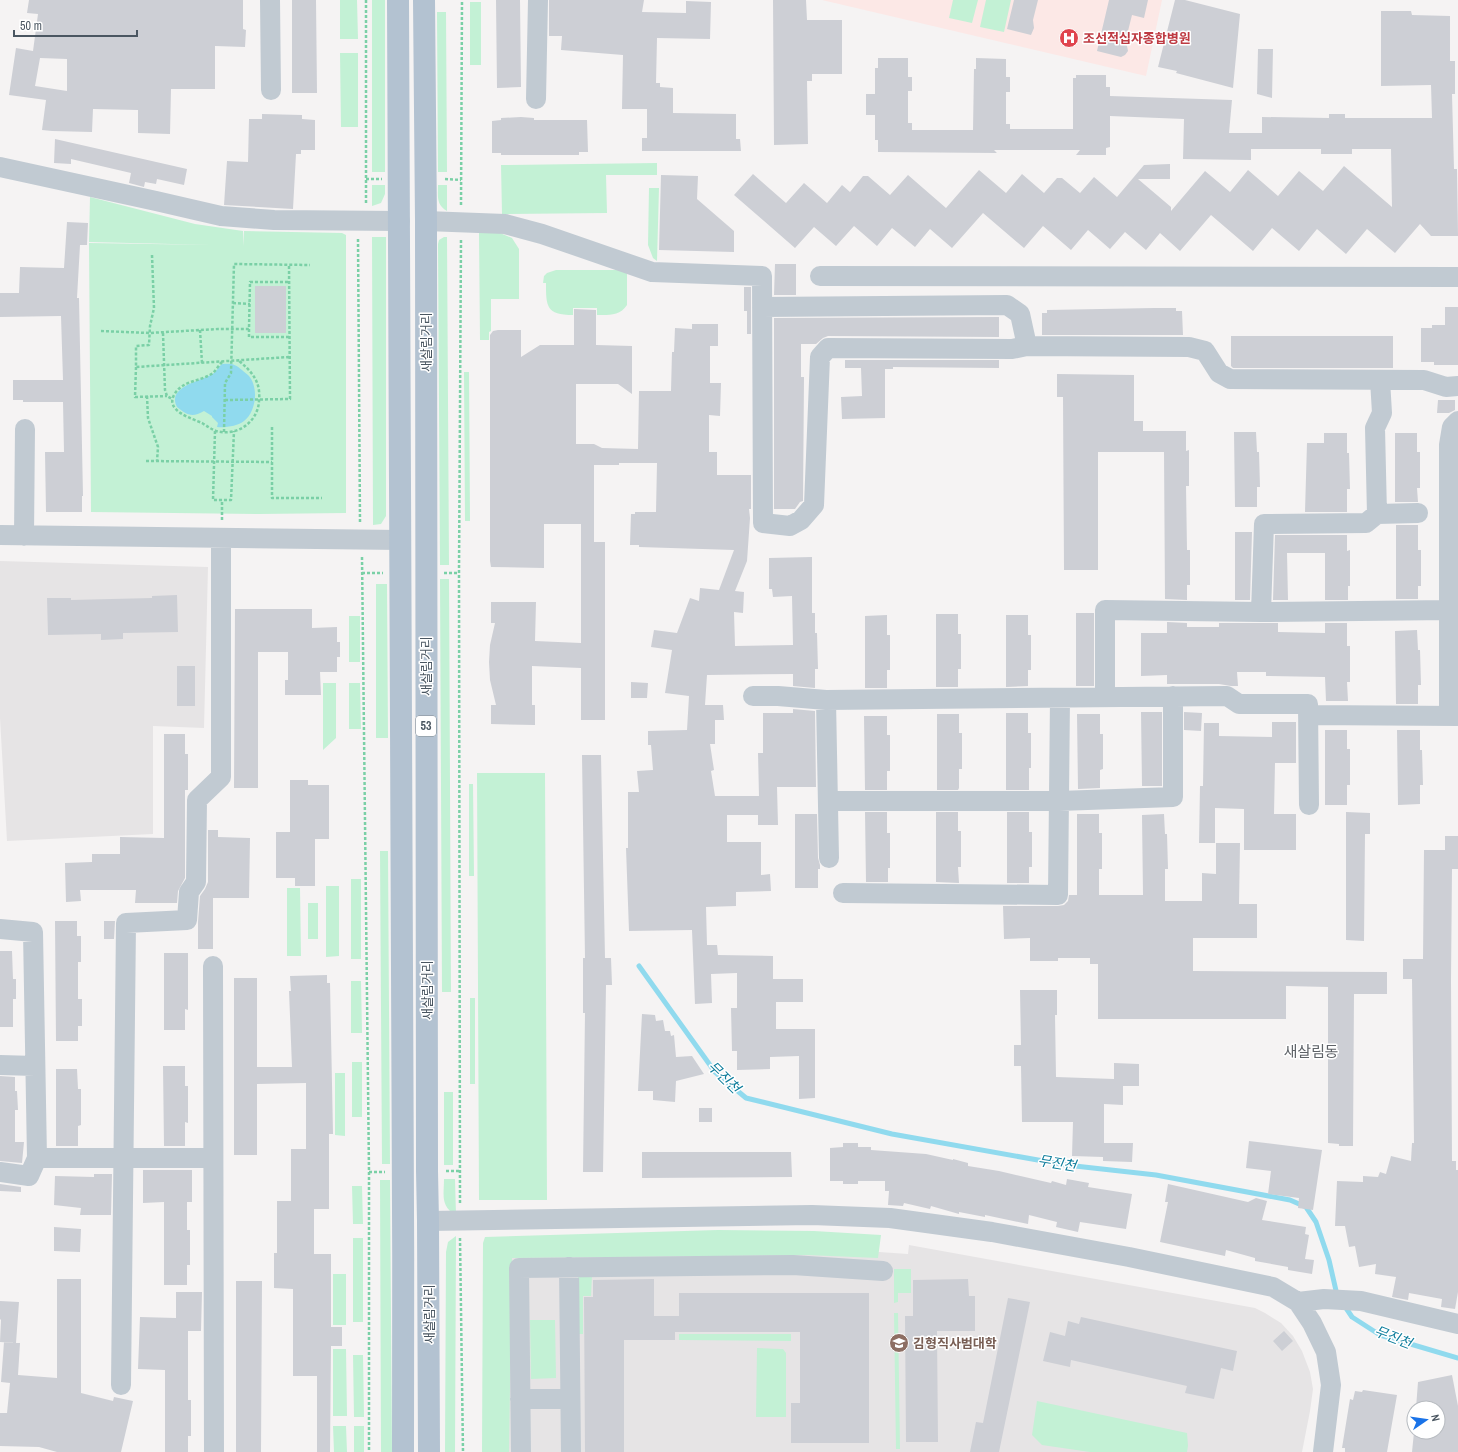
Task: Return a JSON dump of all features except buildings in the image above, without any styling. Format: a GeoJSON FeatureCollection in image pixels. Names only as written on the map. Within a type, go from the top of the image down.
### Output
{"type":"FeatureCollection","features":[{"type":"Feature","properties":{"kind":"main road","name":"새살림거리"},"geometry":{"type":"LineString","coordinates":[[398,0],[400,221],[403,1452]]}},
{"type":"Feature","properties":{"kind":"main road","name":"새살림거리"},"geometry":{"type":"LineString","coordinates":[[424,0],[426,221],[427,1171],[429,1452]]}},
{"type":"Feature","properties":{"kind":"street"},"geometry":{"type":"LineString","coordinates":[[270,0],[271,90]]}},
{"type":"Feature","properties":{"kind":"street"},"geometry":{"type":"LineString","coordinates":[[536,99],[538,0]]}},
{"type":"Feature","properties":{"kind":"street"},"geometry":{"type":"LineString","coordinates":[[0,167],[221,216],[274,220],[400,221]]}},
{"type":"Feature","properties":{"kind":"street"},"geometry":{"type":"LineString","coordinates":[[426,221],[504,224],[542,234],[652,272],[762,276],[763,523],[790,526],[801,520],[814,505],[820,357],[828,348],[1012,350],[1027,346],[1189,347],[1204,352],[1219,373],[1230,379],[1424,380],[1446,387],[1458,386]]}},
{"type":"Feature","properties":{"kind":"street"},"geometry":{"type":"LineString","coordinates":[[820,276],[1458,277]]}},
{"type":"Feature","properties":{"kind":"street"},"geometry":{"type":"LineString","coordinates":[[762,307],[1007,305],[1020,314],[1027,346]]}},
{"type":"Feature","properties":{"kind":"street"},"geometry":{"type":"LineString","coordinates":[[1377,514],[1375,428],[1382,413],[1380,380]]}},
{"type":"Feature","properties":{"kind":"street"},"geometry":{"type":"LineString","coordinates":[[1308,715],[1453,716],[1449,610],[1449,445],[1452,427],[1458,421]]}},
{"type":"Feature","properties":{"kind":"street"},"geometry":{"type":"LineString","coordinates":[[24,536],[25,429]]}},
{"type":"Feature","properties":{"kind":"street"},"geometry":{"type":"LineString","coordinates":[[1261,612],[1264,524],[1366,523],[1377,514],[1418,513]]}},
{"type":"Feature","properties":{"kind":"street"},"geometry":{"type":"LineString","coordinates":[[0,535],[400,540]]}},
{"type":"Feature","properties":{"kind":"street"},"geometry":{"type":"LineString","coordinates":[[120,1385],[126,923],[187,920],[189,892],[196,882],[197,800],[220,777],[221,538]]}},
{"type":"Feature","properties":{"kind":"street"},"geometry":{"type":"LineString","coordinates":[[1105,697],[1105,610],[1261,612],[1449,610]]}},
{"type":"Feature","properties":{"kind":"street"},"geometry":{"type":"LineString","coordinates":[[753,696],[778,696],[826,700],[1227,696],[1239,704],[1308,704],[1309,804]]}},
{"type":"Feature","properties":{"kind":"street"},"geometry":{"type":"LineString","coordinates":[[828,801],[1059,801],[1173,798],[1173,696]]}},
{"type":"Feature","properties":{"kind":"street"},"geometry":{"type":"LineString","coordinates":[[843,893],[1058,895],[1060,698]]}},
{"type":"Feature","properties":{"kind":"street"},"geometry":{"type":"LineString","coordinates":[[826,700],[829,858]]}},
{"type":"Feature","properties":{"kind":"street"},"geometry":{"type":"LineString","coordinates":[[0,929],[33,932],[37,1158],[29,1176],[0,1172]]}},
{"type":"Feature","properties":{"kind":"street"},"geometry":{"type":"LineString","coordinates":[[213,966],[212,1158],[214,1452]]}},
{"type":"Feature","properties":{"kind":"street"},"geometry":{"type":"LineString","coordinates":[[0,1065],[36,1066]]}},
{"type":"Feature","properties":{"kind":"street"},"geometry":{"type":"LineString","coordinates":[[37,1158],[212,1158]]}},
{"type":"Feature","properties":{"kind":"street"},"geometry":{"type":"LineString","coordinates":[[428,1221],[796,1215],[890,1218],[992,1232],[1129,1256],[1273,1287],[1298,1302],[1312,1323],[1326,1352],[1331,1385],[1323,1452]]}},
{"type":"Feature","properties":{"kind":"street"},"geometry":{"type":"LineString","coordinates":[[521,1452],[518,1268],[794,1264],[883,1271]]}},
{"type":"Feature","properties":{"kind":"street"},"geometry":{"type":"LineString","coordinates":[[569,1267],[571,1452]]}},
{"type":"Feature","properties":{"kind":"street"},"geometry":{"type":"LineString","coordinates":[[1298,1302],[1324,1299],[1361,1301],[1458,1324]]}},
{"type":"Feature","properties":{"kind":"street"},"geometry":{"type":"LineString","coordinates":[[520,1399],[570,1399]]}},
{"type":"Feature","properties":{"kind":"path"},"geometry":{"type":"LineString","coordinates":[[366,0],[366,202],[358,220],[370,1172],[369,1452]]}},
{"type":"Feature","properties":{"kind":"path"},"geometry":{"type":"LineString","coordinates":[[462,0],[459,573],[460,1221],[463,1452]]}},
{"type":"Feature","properties":{"kind":"path"},"geometry":{"type":"LineString","coordinates":[[152,255],[154,308],[149,333],[149,345],[136,346],[135,397],[167,396],[172,400],[176,410],[185,416],[215,431],[234,431],[248,425],[255,417],[259,405],[258,399],[260,392],[258,381],[238,360]]}},
{"type":"Feature","properties":{"kind":"path"},"geometry":{"type":"LineString","coordinates":[[224,431],[225,383],[231,372],[234,264],[310,265]]}},
{"type":"Feature","properties":{"kind":"path"},"geometry":{"type":"LineString","coordinates":[[225,400],[290,399],[290,265]]}},
{"type":"Feature","properties":{"kind":"path"},"geometry":{"type":"LineString","coordinates":[[289,337],[250,337],[249,329],[250,282],[290,282]]}},
{"type":"Feature","properties":{"kind":"path"},"geometry":{"type":"LineString","coordinates":[[233,303],[250,304]]}},
{"type":"Feature","properties":{"kind":"path"},"geometry":{"type":"LineString","coordinates":[[101,332],[163,333],[200,330],[249,329]]}},
{"type":"Feature","properties":{"kind":"path"},"geometry":{"type":"LineString","coordinates":[[200,330],[202,363]]}},
{"type":"Feature","properties":{"kind":"path"},"geometry":{"type":"LineString","coordinates":[[163,333],[167,396]]}},
{"type":"Feature","properties":{"kind":"path"},"geometry":{"type":"LineString","coordinates":[[136,367],[223,361],[231,362],[238,360],[289,356]]}},
{"type":"Feature","properties":{"kind":"path"},"geometry":{"type":"LineString","coordinates":[[172,400],[174,394],[180,387],[190,381],[214,372],[223,361]]}},
{"type":"Feature","properties":{"kind":"path"},"geometry":{"type":"LineString","coordinates":[[147,396],[148,418],[158,447],[157,461]]}},
{"type":"Feature","properties":{"kind":"path"},"geometry":{"type":"LineString","coordinates":[[272,427],[272,498],[322,498]]}},
{"type":"Feature","properties":{"kind":"path"},"geometry":{"type":"LineString","coordinates":[[215,431],[213,500],[232,500],[234,431]]}},
{"type":"Feature","properties":{"kind":"path"},"geometry":{"type":"LineString","coordinates":[[146,461],[272,462]]}},
{"type":"Feature","properties":{"kind":"shaded area","name":"조선적십자종합병원"},"geometry":{"type":"Polygon","coordinates":[[[822,0],[1162,0],[1146,76],[822,0]]]}},
{"type":"Feature","properties":{"kind":"shaded area"},"geometry":{"type":"Polygon","coordinates":[[[0,561],[208,567],[204,728],[153,726],[153,834],[7,841],[0,718],[0,561]]]}},
{"type":"Feature","properties":{"kind":"shaded area","name":"김형직사범대학"},"geometry":{"type":"Polygon","coordinates":[[[909,1245],[1255,1308],[1265,1313],[1281,1323],[1293,1336],[1302,1351],[1310,1372],[1313,1389],[1302,1452],[499,1452],[501,1251],[807,1247],[908,1254],[909,1245]]]}},
{"type":"Feature","properties":{"kind":"green space"},"geometry":{"type":"Polygon","coordinates":[[[340,0],[357,0],[358,39],[340,39],[340,0]]]}},
{"type":"Feature","properties":{"kind":"green space"},"geometry":{"type":"Polygon","coordinates":[[[372,0],[385,0],[385,172],[372,172],[372,0]]]}},
{"type":"Feature","properties":{"kind":"green space"},"geometry":{"type":"Polygon","coordinates":[[[953,0],[978,0],[972,23],[949,18],[953,0]]]}},
{"type":"Feature","properties":{"kind":"green space"},"geometry":{"type":"Polygon","coordinates":[[[986,0],[1011,0],[1004,32],[980,27],[986,0]]]}},
{"type":"Feature","properties":{"kind":"green space"},"geometry":{"type":"Polygon","coordinates":[[[470,2],[481,2],[481,65],[470,65],[470,2]]]}},
{"type":"Feature","properties":{"kind":"green space"},"geometry":{"type":"Polygon","coordinates":[[[437,12],[446,12],[447,172],[438,172],[437,12]]]}},
{"type":"Feature","properties":{"kind":"green space"},"geometry":{"type":"Polygon","coordinates":[[[340,53],[358,53],[358,127],[341,127],[340,53]]]}},
{"type":"Feature","properties":{"kind":"green space"},"geometry":{"type":"Polygon","coordinates":[[[657,163],[657,175],[606,175],[607,213],[502,214],[501,165],[657,163]]]}},
{"type":"Feature","properties":{"kind":"green space"},"geometry":{"type":"Polygon","coordinates":[[[372,185],[385,185],[385,194],[381,203],[372,206],[372,185]]]}},
{"type":"Feature","properties":{"kind":"green space"},"geometry":{"type":"Polygon","coordinates":[[[438,185],[447,185],[447,211],[443,209],[439,203],[438,185]]]}},
{"type":"Feature","properties":{"kind":"green space"},"geometry":{"type":"Polygon","coordinates":[[[649,188],[659,188],[657,261],[653,258],[648,245],[649,188]]]}},
{"type":"Feature","properties":{"kind":"green space"},"geometry":{"type":"Polygon","coordinates":[[[90,197],[195,224],[243,231],[244,246],[244,231],[342,233],[346,235],[346,513],[259,514],[91,512],[89,243],[213,245],[89,242],[90,197]]]}},
{"type":"Feature","properties":{"kind":"green space"},"geometry":{"type":"Polygon","coordinates":[[[479,233],[500,233],[512,238],[519,249],[519,299],[491,299],[491,331],[489,332],[489,340],[480,340],[479,233]]]}},
{"type":"Feature","properties":{"kind":"green space"},"geometry":{"type":"Polygon","coordinates":[[[372,237],[386,237],[386,516],[381,524],[373,525],[372,237]]]}},
{"type":"Feature","properties":{"kind":"green space"},"geometry":{"type":"Polygon","coordinates":[[[447,237],[449,565],[440,565],[438,244],[439,240],[447,237]]]}},
{"type":"Feature","properties":{"kind":"green space"},"geometry":{"type":"Polygon","coordinates":[[[556,270],[623,270],[627,272],[627,305],[618,313],[610,315],[597,315],[597,308],[573,308],[573,315],[557,313],[549,308],[546,298],[546,283],[543,283],[544,276],[547,273],[556,270]]]}},
{"type":"Feature","properties":{"kind":"green space"},"geometry":{"type":"Polygon","coordinates":[[[464,372],[469,372],[470,521],[465,521],[464,372]]]}},
{"type":"Feature","properties":{"kind":"green space"},"geometry":{"type":"Polygon","coordinates":[[[440,579],[449,579],[451,992],[442,992],[440,579]]]}},
{"type":"Feature","properties":{"kind":"green space"},"geometry":{"type":"Polygon","coordinates":[[[376,584],[387,584],[388,738],[376,738],[376,584]]]}},
{"type":"Feature","properties":{"kind":"green space"},"geometry":{"type":"Polygon","coordinates":[[[349,616],[360,616],[360,662],[349,662],[349,616]]]}},
{"type":"Feature","properties":{"kind":"green space"},"geometry":{"type":"Polygon","coordinates":[[[323,683],[336,683],[336,738],[323,750],[323,683]]]}},
{"type":"Feature","properties":{"kind":"green space"},"geometry":{"type":"Polygon","coordinates":[[[349,683],[360,683],[361,729],[349,729],[349,683]]]}},
{"type":"Feature","properties":{"kind":"green space"},"geometry":{"type":"Polygon","coordinates":[[[477,773],[545,773],[547,1200],[479,1200],[477,773]]]}},
{"type":"Feature","properties":{"kind":"green space"},"geometry":{"type":"Polygon","coordinates":[[[469,784],[473,784],[474,876],[469,876],[469,784]]]}},
{"type":"Feature","properties":{"kind":"green space"},"geometry":{"type":"Polygon","coordinates":[[[380,851],[388,851],[390,1164],[382,1164],[380,851]]]}},
{"type":"Feature","properties":{"kind":"green space"},"geometry":{"type":"Polygon","coordinates":[[[351,879],[361,879],[361,959],[351,959],[351,879]]]}},
{"type":"Feature","properties":{"kind":"green space"},"geometry":{"type":"Polygon","coordinates":[[[326,886],[339,886],[339,956],[326,957],[326,886]]]}},
{"type":"Feature","properties":{"kind":"green space"},"geometry":{"type":"Polygon","coordinates":[[[287,888],[300,888],[301,956],[287,956],[287,888]]]}},
{"type":"Feature","properties":{"kind":"green space"},"geometry":{"type":"Polygon","coordinates":[[[308,903],[318,903],[318,939],[308,939],[308,903]]]}},
{"type":"Feature","properties":{"kind":"green space"},"geometry":{"type":"Polygon","coordinates":[[[351,981],[361,981],[362,1033],[351,1033],[351,981]]]}},
{"type":"Feature","properties":{"kind":"green space"},"geometry":{"type":"Polygon","coordinates":[[[470,998],[475,998],[475,1084],[470,1084],[470,998]]]}},
{"type":"Feature","properties":{"kind":"green space"},"geometry":{"type":"Polygon","coordinates":[[[352,1062],[362,1062],[362,1117],[352,1117],[352,1062]]]}},
{"type":"Feature","properties":{"kind":"green space"},"geometry":{"type":"Polygon","coordinates":[[[335,1073],[345,1073],[345,1136],[335,1135],[335,1073]]]}},
{"type":"Feature","properties":{"kind":"green space"},"geometry":{"type":"Polygon","coordinates":[[[444,1092],[453,1092],[453,1165],[444,1165],[444,1092]]]}},
{"type":"Feature","properties":{"kind":"green space"},"geometry":{"type":"Polygon","coordinates":[[[444,1179],[455,1179],[456,1215],[447,1208],[445,1204],[444,1179]]]}},
{"type":"Feature","properties":{"kind":"green space"},"geometry":{"type":"Polygon","coordinates":[[[380,1180],[390,1180],[392,1452],[381,1452],[380,1180]]]}},
{"type":"Feature","properties":{"kind":"green space"},"geometry":{"type":"Polygon","coordinates":[[[352,1186],[362,1186],[363,1224],[353,1224],[352,1186]]]}},
{"type":"Feature","properties":{"kind":"green space"},"geometry":{"type":"Polygon","coordinates":[[[718,1230],[814,1231],[881,1235],[878,1258],[807,1255],[512,1258],[509,1452],[482,1452],[483,1243],[485,1237],[718,1230]]]}},
{"type":"Feature","properties":{"kind":"green space"},"geometry":{"type":"Polygon","coordinates":[[[456,1236],[455,1452],[445,1452],[446,1252],[448,1242],[456,1236]]]}},
{"type":"Feature","properties":{"kind":"green space"},"geometry":{"type":"Polygon","coordinates":[[[353,1238],[363,1238],[363,1322],[353,1322],[353,1238]]]}},
{"type":"Feature","properties":{"kind":"green space"},"geometry":{"type":"Polygon","coordinates":[[[894,1269],[911,1269],[911,1293],[898,1293],[898,1302],[894,1303],[894,1269]]]}},
{"type":"Feature","properties":{"kind":"green space"},"geometry":{"type":"Polygon","coordinates":[[[333,1274],[346,1274],[346,1325],[333,1325],[333,1274]]]}},
{"type":"Feature","properties":{"kind":"green space"},"geometry":{"type":"Polygon","coordinates":[[[578,1275],[592,1275],[591,1296],[583,1296],[583,1334],[578,1334],[578,1275]]]}},
{"type":"Feature","properties":{"kind":"green space"},"geometry":{"type":"Polygon","coordinates":[[[894,1313],[898,1313],[900,1449],[896,1449],[894,1313]]]}},
{"type":"Feature","properties":{"kind":"green space"},"geometry":{"type":"Polygon","coordinates":[[[530,1320],[555,1320],[556,1378],[531,1379],[530,1320]]]}},
{"type":"Feature","properties":{"kind":"green space"},"geometry":{"type":"Polygon","coordinates":[[[679,1334],[791,1334],[791,1341],[679,1340],[679,1334]]]}},
{"type":"Feature","properties":{"kind":"green space"},"geometry":{"type":"Polygon","coordinates":[[[757,1348],[783,1349],[786,1353],[786,1417],[756,1417],[757,1348]]]}},
{"type":"Feature","properties":{"kind":"green space"},"geometry":{"type":"Polygon","coordinates":[[[333,1349],[346,1349],[347,1416],[333,1416],[333,1349]]]}},
{"type":"Feature","properties":{"kind":"green space"},"geometry":{"type":"Polygon","coordinates":[[[353,1355],[363,1355],[364,1417],[354,1417],[353,1355]]]}},
{"type":"Feature","properties":{"kind":"green space"},"geometry":{"type":"Polygon","coordinates":[[[1037,1401],[1187,1433],[1187,1452],[1090,1452],[1042,1445],[1032,1435],[1037,1401]]]}},
{"type":"Feature","properties":{"kind":"green space"},"geometry":{"type":"Polygon","coordinates":[[[333,1426],[346,1426],[347,1452],[334,1452],[333,1426]]]}},
{"type":"Feature","properties":{"kind":"green space"},"geometry":{"type":"Polygon","coordinates":[[[354,1426],[364,1426],[364,1452],[354,1452],[354,1426]]]}},
{"type":"Feature","properties":{"kind":"water"},"geometry":{"type":"Polygon","coordinates":[[[222,364],[235,365],[248,375],[254,387],[255,400],[251,412],[244,421],[227,427],[217,427],[218,423],[212,416],[204,411],[190,415],[177,407],[175,400],[181,389],[214,373],[222,364]]]}},
{"type":"Feature","properties":{"kind":"waterway","name":"무진천"},"geometry":{"type":"LineString","coordinates":[[639,966],[715,1072],[746,1098],[892,1134],[1066,1165],[1156,1175],[1290,1200],[1306,1207],[1316,1222],[1329,1260],[1337,1295]]}},
{"type":"Feature","properties":{"kind":"waterway","name":"무진천"},"geometry":{"type":"LineString","coordinates":[[1344,1305],[1352,1317],[1380,1335],[1458,1358]]}},
{"type":"Feature","properties":{"kind":"place","name":"조선적십자종합병원"},"geometry":{"type":"Point","coordinates":[1069,38]}},
{"type":"Feature","properties":{"kind":"place","name":"김형직사범대학"},"geometry":{"type":"Point","coordinates":[899,1343]}},
{"type":"Feature","properties":{"kind":"district","name":"새살림동"},"geometry":{"type":"Point","coordinates":[1311,1051]}}]}
